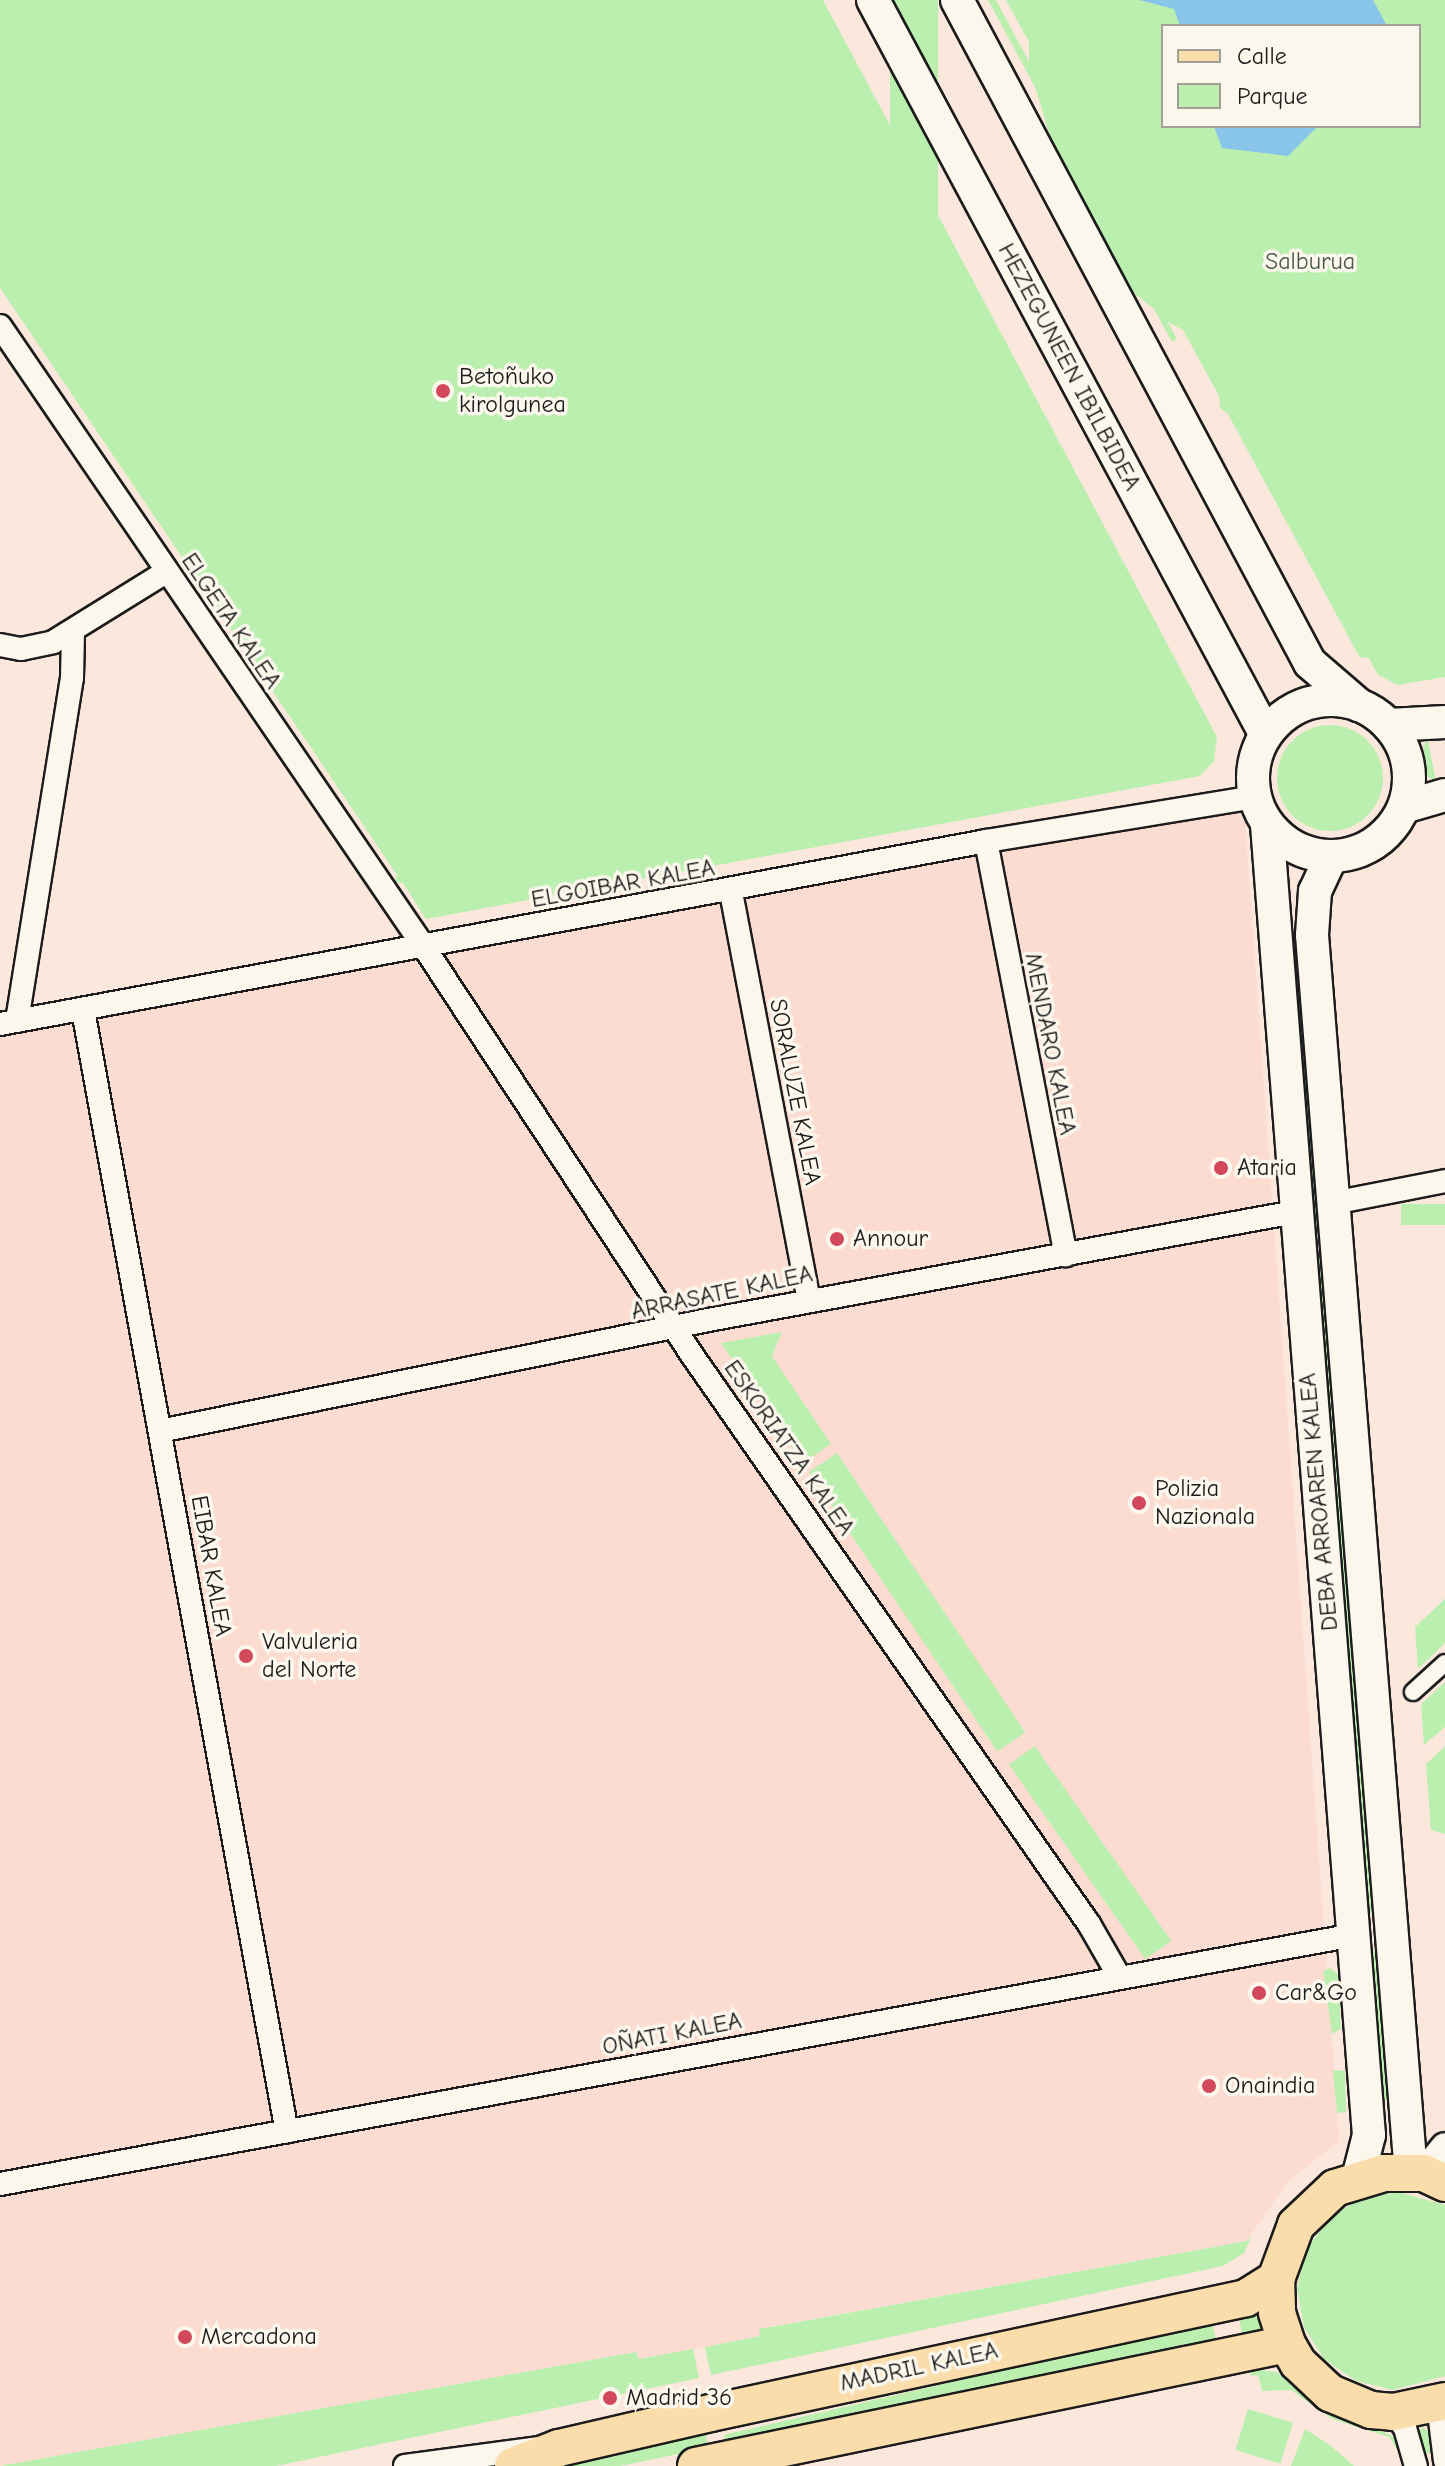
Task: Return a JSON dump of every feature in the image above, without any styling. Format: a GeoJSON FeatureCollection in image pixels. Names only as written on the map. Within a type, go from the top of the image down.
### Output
{"type":"FeatureCollection","features":[{"type":"Feature","properties":{"kind":"main road","name":"HEZEGUNEEN IBILBIDEA"},"geometry":{"type":"LineString","coordinates":[[873,0],[1266,735]]}},
{"type":"Feature","properties":{"kind":"main road"},"geometry":{"type":"LineString","coordinates":[[957,0],[1310,663],[1359,705],[1389,725],[1408,764],[1404,807],[1387,833],[1362,851],[1331,857],[1296,848],[1261,811],[1254,765],[1266,735],[1280,719],[1307,705],[1338,701],[1359,705]]}},
{"type":"Feature","properties":{"kind":"main road"},"geometry":{"type":"LineString","coordinates":[[1389,725],[1445,722]]}},
{"type":"Feature","properties":{"kind":"main road"},"geometry":{"type":"LineString","coordinates":[[1404,807],[1445,795]]}},
{"type":"Feature","properties":{"kind":"main road","name":"DEBA ARROAREN KALEA"},"geometry":{"type":"LineString","coordinates":[[1261,811],[1369,2135],[1358,2178]]}},
{"type":"Feature","properties":{"kind":"main road","name":"DEBA ARROAREN KALEA"},"geometry":{"type":"LineString","coordinates":[[1331,857],[1315,891],[1312,935],[1333,1203],[1431,2169]]}},
{"type":"Feature","properties":{"kind":"main road"},"geometry":{"type":"LineString","coordinates":[[1431,2169],[1358,2178],[1315,2203],[1296,2225],[1276,2279],[1277,2313],[1287,2344],[1298,2363],[1330,2393],[1371,2410],[1393,2412],[1441,2402]]}},
{"type":"Feature","properties":{"kind":"main road","name":"MADRIL KALEA"},"geometry":{"type":"LineString","coordinates":[[513,2466],[559,2448],[1246,2298],[1276,2279]]}},
{"type":"Feature","properties":{"kind":"main road"},"geometry":{"type":"LineString","coordinates":[[696,2466],[1287,2344]]}},
{"type":"Feature","properties":{"kind":"street","name":"ELGETA KALEA"},"geometry":{"type":"LineString","coordinates":[[0,326],[422,944]]}},
{"type":"Feature","properties":{"kind":"street"},"geometry":{"type":"LineString","coordinates":[[0,645],[34,648],[73,633],[166,572]]}},
{"type":"Feature","properties":{"kind":"street"},"geometry":{"type":"LineString","coordinates":[[9,1023],[72,678],[73,633]]}},
{"type":"Feature","properties":{"kind":"street","name":"ELGOIBAR KALEA"},"geometry":{"type":"LineString","coordinates":[[9,1023],[422,944],[731,892],[986,841],[1261,811]]}},
{"type":"Feature","properties":{"kind":"street","name":"MENDARO KALEA"},"geometry":{"type":"LineString","coordinates":[[986,841],[1066,1255]]}},
{"type":"Feature","properties":{"kind":"street","name":"SORALUZE KALEA"},"geometry":{"type":"LineString","coordinates":[[731,892],[809,1301]]}},
{"type":"Feature","properties":{"kind":"street","name":"ESKORIATZA KALEA"},"geometry":{"type":"LineString","coordinates":[[422,944],[675,1329],[1089,1924],[1120,1978]]}},
{"type":"Feature","properties":{"kind":"street","name":"EIBAR KALEA"},"geometry":{"type":"LineString","coordinates":[[83,1010],[287,2132]]}},
{"type":"Feature","properties":{"kind":"street"},"geometry":{"type":"LineString","coordinates":[[1333,1203],[1445,1181]]}},
{"type":"Feature","properties":{"kind":"street","name":"ARRASATE KALEA"},"geometry":{"type":"LineString","coordinates":[[160,1431],[809,1301],[1295,1212]]}},
{"type":"Feature","properties":{"kind":"street"},"geometry":{"type":"LineString","coordinates":[[1413,1692],[1445,1663]]}},
{"type":"Feature","properties":{"kind":"street","name":"OÑATI KALEA"},"geometry":{"type":"LineString","coordinates":[[0,2184],[1354,1935]]}},
{"type":"Feature","properties":{"kind":"street"},"geometry":{"type":"LineString","coordinates":[[1441,2402],[1445,2461]]}},
{"type":"Feature","properties":{"kind":"street"},"geometry":{"type":"LineString","coordinates":[[1393,2412],[1405,2428],[1416,2466]]}},
{"type":"Feature","properties":{"kind":"street","name":"MADRIL KALEA"},"geometry":{"type":"LineString","coordinates":[[405,2466],[517,2447],[559,2448]]}},
{"type":"Feature","properties":{"kind":"shaded area"},"geometry":{"type":"Polygon","coordinates":[[[1243,793],[1339,2141],[1287,2182],[1247,2241],[760,2328],[761,2336],[705,2347],[638,2359],[636,2352],[0,2466],[0,1023],[1243,793]]]}},
{"type":"Feature","properties":{"kind":"green space"},"geometry":{"type":"Polygon","coordinates":[[[0,0],[823,0],[1217,737],[1214,761],[1200,776],[426,919],[403,883],[395,882],[397,875],[0,288],[0,0]]]}},
{"type":"Feature","properties":{"kind":"green space"},"geometry":{"type":"Polygon","coordinates":[[[890,0],[938,0],[938,772],[890,772],[890,0]]]}},
{"type":"Feature","properties":{"kind":"green space","name":"Salburua"},"geometry":{"type":"Polygon","coordinates":[[[988,0],[996,0],[1029,62],[1029,42],[1006,0],[1445,0],[1445,677],[1398,685],[1378,675],[1368,657],[1360,658],[1228,414],[1220,408],[1219,396],[1183,330],[1168,322],[1177,339],[1172,342],[1154,309],[1114,277],[1070,206],[1036,89],[988,0]]]}},
{"type":"Feature","properties":{"kind":"green space"},"geometry":{"type":"Polygon","coordinates":[[[1330,725],[1350,729],[1367,741],[1379,758],[1383,778],[1379,798],[1367,815],[1350,827],[1330,831],[1310,827],[1293,815],[1281,798],[1277,778],[1281,758],[1293,741],[1310,729],[1330,725]]]}},
{"type":"Feature","properties":{"kind":"green space"},"geometry":{"type":"Polygon","coordinates":[[[1428,740],[1436,782],[1428,777],[1423,746],[1428,740]]]}},
{"type":"Feature","properties":{"kind":"green space"},"geometry":{"type":"Polygon","coordinates":[[[1304,945],[1324,1234],[1306,1236],[1286,946],[1304,945]]]}},
{"type":"Feature","properties":{"kind":"green space"},"geometry":{"type":"Polygon","coordinates":[[[1401,1204],[1445,1204],[1445,1225],[1401,1225],[1401,1204]]]}},
{"type":"Feature","properties":{"kind":"green space"},"geometry":{"type":"Polygon","coordinates":[[[1327,1251],[1373,1913],[1356,1915],[1310,1252],[1327,1251]]]}},
{"type":"Feature","properties":{"kind":"green space"},"geometry":{"type":"Polygon","coordinates":[[[782,1332],[772,1356],[831,1444],[803,1463],[721,1343],[782,1332]]]}},
{"type":"Feature","properties":{"kind":"green space"},"geometry":{"type":"Polygon","coordinates":[[[837,1453],[1025,1732],[997,1751],[809,1472],[837,1453]]]}},
{"type":"Feature","properties":{"kind":"green space"},"geometry":{"type":"Polygon","coordinates":[[[1445,1599],[1445,1643],[1418,1669],[1415,1627],[1445,1599]]]}},
{"type":"Feature","properties":{"kind":"green space"},"geometry":{"type":"Polygon","coordinates":[[[1445,1682],[1445,1727],[1424,1745],[1421,1704],[1445,1682]]]}},
{"type":"Feature","properties":{"kind":"green space"},"geometry":{"type":"Polygon","coordinates":[[[1035,1746],[1172,1941],[1145,1959],[1009,1764],[1035,1746]]]}},
{"type":"Feature","properties":{"kind":"green space"},"geometry":{"type":"Polygon","coordinates":[[[1445,1746],[1445,1834],[1431,1830],[1426,1764],[1445,1746]]]}},
{"type":"Feature","properties":{"kind":"green space"},"geometry":{"type":"Polygon","coordinates":[[[1382,1950],[1392,2100],[1377,2101],[1366,1951],[1382,1950]]]}},
{"type":"Feature","properties":{"kind":"green space"},"geometry":{"type":"Polygon","coordinates":[[[1330,1968],[1338,1974],[1341,2029],[1332,2034],[1323,1971],[1330,1968]]]}},
{"type":"Feature","properties":{"kind":"green space"},"geometry":{"type":"Polygon","coordinates":[[[1333,2070],[1345,2071],[1346,2112],[1337,2113],[1333,2070]]]}},
{"type":"Feature","properties":{"kind":"green space"},"geometry":{"type":"Polygon","coordinates":[[[1399,2192],[1445,2205],[1445,2376],[1393,2390],[1356,2381],[1324,2359],[1304,2327],[1297,2288],[1306,2251],[1328,2219],[1361,2198],[1399,2192]]]}},
{"type":"Feature","properties":{"kind":"green space"},"geometry":{"type":"Polygon","coordinates":[[[1252,2235],[1244,2253],[1223,2266],[711,2375],[705,2347],[760,2336],[759,2329],[1247,2241],[1252,2235]]]}},
{"type":"Feature","properties":{"kind":"green space"},"geometry":{"type":"Polygon","coordinates":[[[1256,2313],[1262,2329],[1242,2335],[1239,2316],[1256,2313]]]}},
{"type":"Feature","properties":{"kind":"green space"},"geometry":{"type":"Polygon","coordinates":[[[1212,2322],[1216,2339],[728,2451],[724,2435],[1212,2322]]]}},
{"type":"Feature","properties":{"kind":"green space"},"geometry":{"type":"Polygon","coordinates":[[[693,2349],[699,2378],[276,2466],[0,2466],[636,2352],[639,2359],[693,2349]]]}},
{"type":"Feature","properties":{"kind":"green space"},"geometry":{"type":"Polygon","coordinates":[[[1251,2369],[1277,2372],[1326,2412],[1389,2434],[1399,2440],[1403,2458],[1389,2437],[1332,2419],[1291,2390],[1262,2391],[1258,2375],[1251,2376],[1251,2369]]]}},
{"type":"Feature","properties":{"kind":"green space"},"geometry":{"type":"Polygon","coordinates":[[[1248,2409],[1293,2423],[1280,2464],[1235,2450],[1248,2409]]]}},
{"type":"Feature","properties":{"kind":"green space"},"geometry":{"type":"Polygon","coordinates":[[[1423,2427],[1431,2433],[1434,2452],[1421,2455],[1417,2432],[1423,2427]]]}},
{"type":"Feature","properties":{"kind":"green space"},"geometry":{"type":"Polygon","coordinates":[[[705,2429],[708,2448],[620,2466],[555,2466],[705,2429]]]}},
{"type":"Feature","properties":{"kind":"green space"},"geometry":{"type":"Polygon","coordinates":[[[1305,2429],[1330,2445],[1354,2466],[1291,2466],[1305,2429]]]}},
{"type":"Feature","properties":{"kind":"water"},"geometry":{"type":"Polygon","coordinates":[[[1139,0],[1373,0],[1386,24],[1179,24],[1174,9],[1139,0]]]}},
{"type":"Feature","properties":{"kind":"water"},"geometry":{"type":"Polygon","coordinates":[[[1215,128],[1316,128],[1288,156],[1222,148],[1215,128]]]}},
{"type":"Feature","properties":{"kind":"place","name":"Betoñuko kirolgunea"},"geometry":{"type":"Point","coordinates":[443,391]}},
{"type":"Feature","properties":{"kind":"place","name":"Ataria"},"geometry":{"type":"Point","coordinates":[1221,1168]}},
{"type":"Feature","properties":{"kind":"place","name":"Annour"},"geometry":{"type":"Point","coordinates":[837,1239]}},
{"type":"Feature","properties":{"kind":"place","name":"Polizia Nazionala"},"geometry":{"type":"Point","coordinates":[1139,1503]}},
{"type":"Feature","properties":{"kind":"place","name":"Valvuleria del Norte"},"geometry":{"type":"Point","coordinates":[246,1656]}},
{"type":"Feature","properties":{"kind":"place","name":"Car&Go"},"geometry":{"type":"Point","coordinates":[1259,1993]}},
{"type":"Feature","properties":{"kind":"place","name":"Onaindia"},"geometry":{"type":"Point","coordinates":[1209,2086]}},
{"type":"Feature","properties":{"kind":"place","name":"Mercadona"},"geometry":{"type":"Point","coordinates":[185,2337]}},
{"type":"Feature","properties":{"kind":"place","name":"Madrid 36"},"geometry":{"type":"Point","coordinates":[610,2398]}}]}
